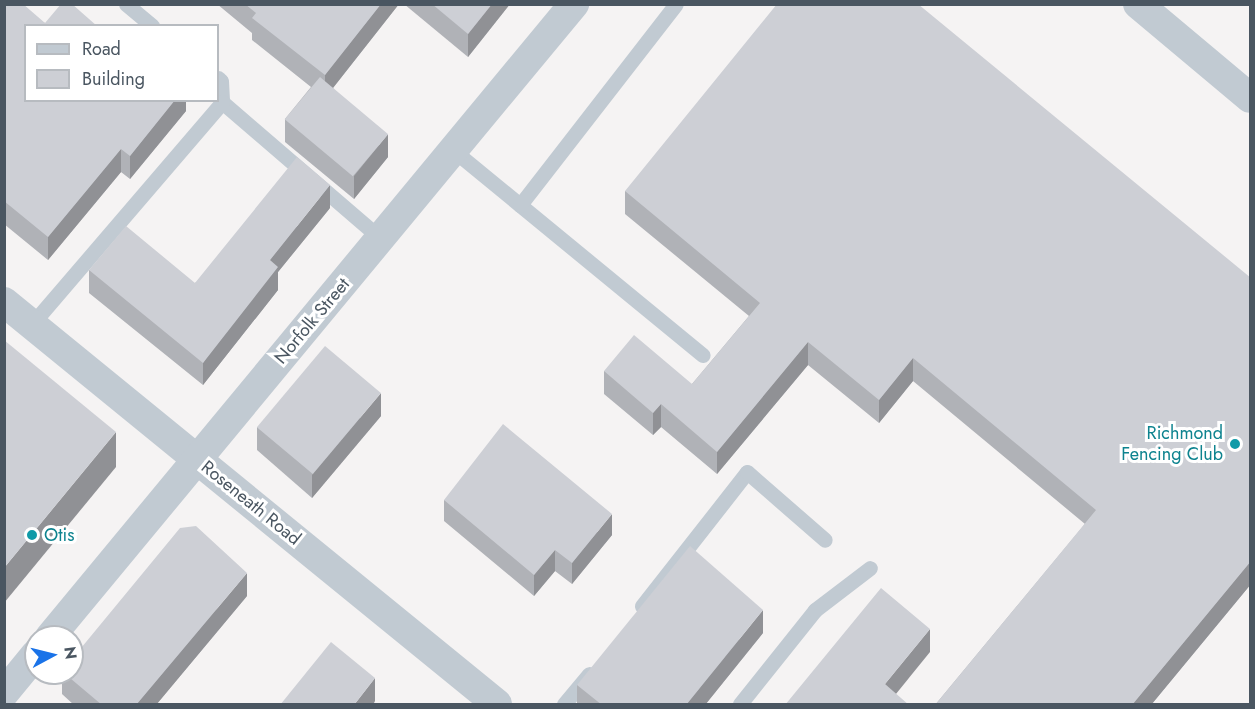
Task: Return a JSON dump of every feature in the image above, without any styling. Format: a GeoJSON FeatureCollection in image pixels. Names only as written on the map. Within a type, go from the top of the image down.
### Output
{"type":"FeatureCollection","features":[{"type":"Feature","properties":{"kind":"street","name":"Norfolk Street"},"geometry":{"type":"LineString","coordinates":[[60,625],[574,4]]}},
{"type":"Feature","properties":{"kind":"street"},"geometry":{"type":"LineString","coordinates":[[1138,4],[1251,98]]}},
{"type":"Feature","properties":{"kind":"street","name":"Roseneath Road"},"geometry":{"type":"LineString","coordinates":[[4,302],[497,705]]}},
{"type":"Feature","properties":{"kind":"street"},"geometry":{"type":"LineString","coordinates":[[4,693],[24,669]]}},
{"type":"Feature","properties":{"kind":"lane"},"geometry":{"type":"LineString","coordinates":[[126,4],[150,24]]}},
{"type":"Feature","properties":{"kind":"lane"},"geometry":{"type":"LineString","coordinates":[[520,205],[676,4]]}},
{"type":"Feature","properties":{"kind":"lane"},"geometry":{"type":"LineString","coordinates":[[32,324],[222,102],[219,79]]}},
{"type":"Feature","properties":{"kind":"lane"},"geometry":{"type":"LineString","coordinates":[[222,102],[381,239]]}},
{"type":"Feature","properties":{"kind":"lane"},"geometry":{"type":"LineString","coordinates":[[453,150],[703,355]]}},
{"type":"Feature","properties":{"kind":"lane"},"geometry":{"type":"LineString","coordinates":[[631,620],[747,472],[825,540]]}},
{"type":"Feature","properties":{"kind":"lane"},"geometry":{"type":"LineString","coordinates":[[740,705],[815,610],[870,568]]}},
{"type":"Feature","properties":{"kind":"lane"},"geometry":{"type":"LineString","coordinates":[[564,705],[601,658]]}},
{"type":"Feature","properties":{"kind":"building"},"geometry":{"type":"Polygon","coordinates":[[[4,4],[23,4],[45,23],[61,4],[72,4],[95,24],[24,24],[24,102],[173,102],[130,156],[121,149],[48,237],[4,201],[4,4]]]}},
{"type":"Feature","properties":{"kind":"building"},"geometry":{"type":"Polygon","coordinates":[[[245,4],[381,4],[325,75],[252,18],[256,13],[245,4]]]}},
{"type":"Feature","properties":{"kind":"building"},"geometry":{"type":"Polygon","coordinates":[[[432,4],[492,4],[468,34],[432,4]]]}},
{"type":"Feature","properties":{"kind":"building"},"geometry":{"type":"Polygon","coordinates":[[[777,4],[918,4],[1251,278],[1251,561],[1132,705],[935,705],[1096,510],[913,358],[879,400],[808,342],[717,452],[661,404],[653,413],[604,371],[634,335],[692,384],[760,303],[625,191],[777,4]]]}},
{"type":"Feature","properties":{"kind":"building"},"geometry":{"type":"Polygon","coordinates":[[[320,77],[388,134],[353,176],[285,119],[320,77]]]}},
{"type":"Feature","properties":{"kind":"building"},"geometry":{"type":"Polygon","coordinates":[[[297,157],[330,185],[270,260],[278,267],[203,363],[89,270],[126,226],[195,283],[297,157]]]}},
{"type":"Feature","properties":{"kind":"building","name":"Otis"},"geometry":{"type":"Polygon","coordinates":[[[4,340],[116,432],[4,568],[4,340]]]}},
{"type":"Feature","properties":{"kind":"building"},"geometry":{"type":"Polygon","coordinates":[[[325,346],[381,393],[313,474],[257,427],[325,346]]]}},
{"type":"Feature","properties":{"kind":"building"},"geometry":{"type":"Polygon","coordinates":[[[503,424],[612,514],[572,563],[555,550],[534,575],[444,500],[503,424]]]}},
{"type":"Feature","properties":{"kind":"building"},"geometry":{"type":"Polygon","coordinates":[[[196,526],[247,573],[136,705],[102,705],[78,685],[84,685],[84,644],[180,528],[196,526]]]}},
{"type":"Feature","properties":{"kind":"building"},"geometry":{"type":"Polygon","coordinates":[[[690,546],[763,610],[686,705],[602,705],[577,685],[690,546]]]}},
{"type":"Feature","properties":{"kind":"building"},"geometry":{"type":"Polygon","coordinates":[[[881,588],[930,629],[885,684],[909,705],[785,705],[881,588]]]}},
{"type":"Feature","properties":{"kind":"building"},"geometry":{"type":"Polygon","coordinates":[[[331,642],[375,678],[354,705],[280,705],[331,642]]]}},
{"type":"Feature","properties":{"kind":"place","name":"Richmond Fencing Club"},"geometry":{"type":"Point","coordinates":[1235,444]}},
{"type":"Feature","properties":{"kind":"place","name":"Otis"},"geometry":{"type":"Point","coordinates":[32,535]}}]}
